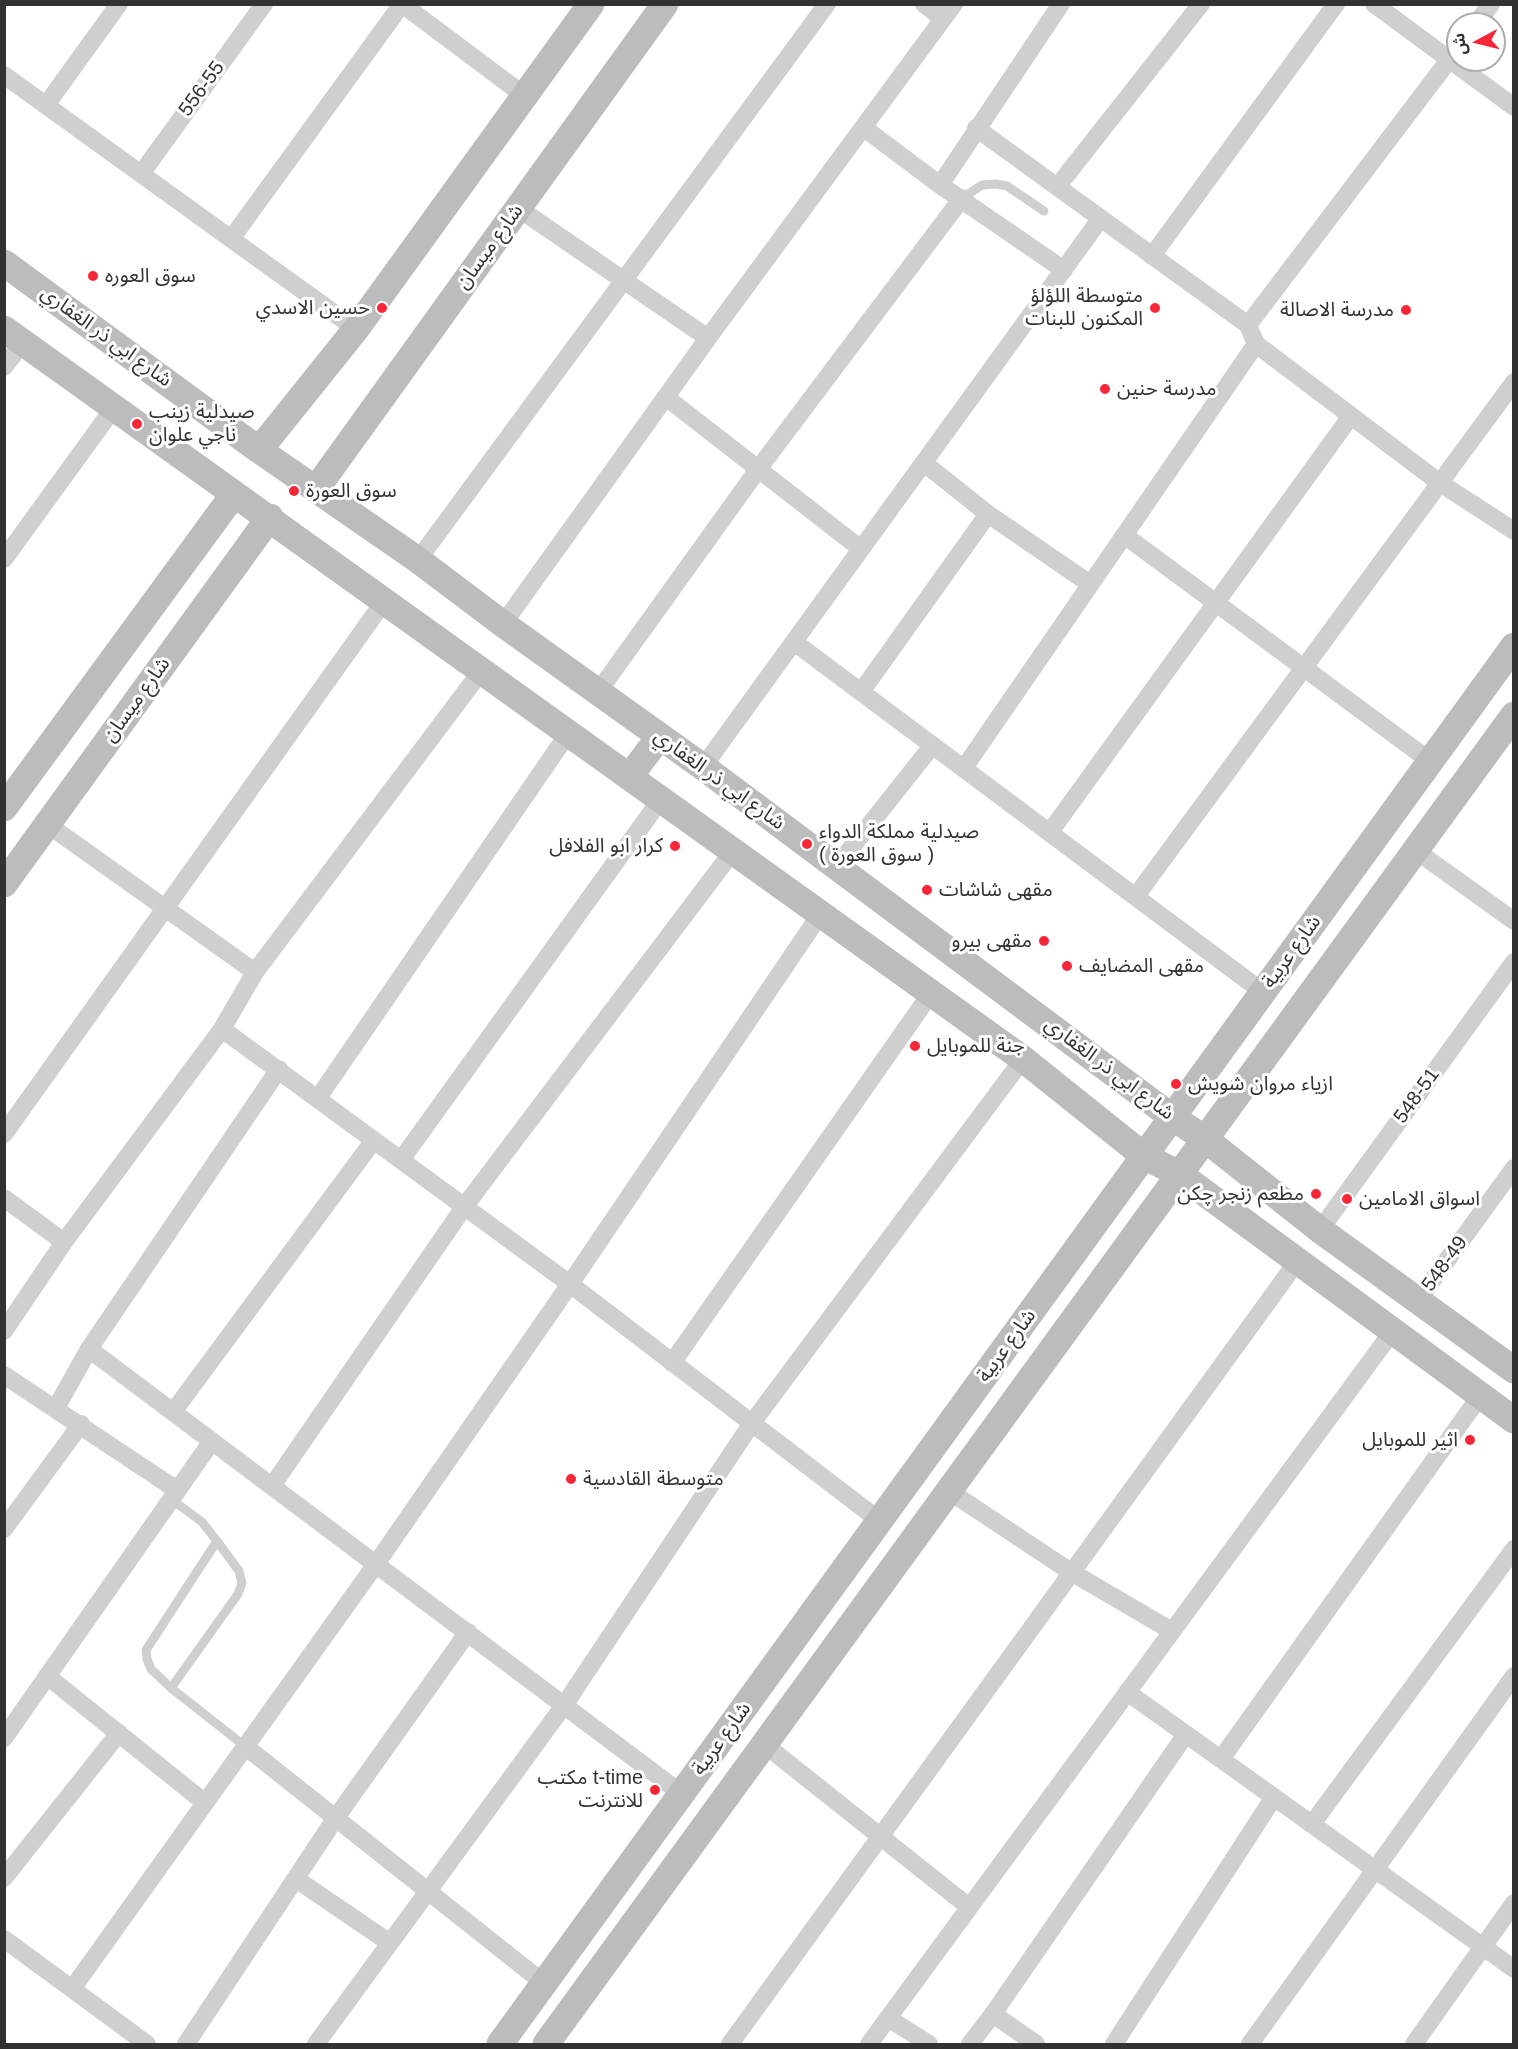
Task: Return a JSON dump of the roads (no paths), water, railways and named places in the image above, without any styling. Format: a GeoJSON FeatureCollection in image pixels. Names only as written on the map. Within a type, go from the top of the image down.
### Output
{"type":"FeatureCollection","features":[{"type":"Feature","properties":{"kind":"main road"},"geometry":{"type":"LineString","coordinates":[[260,450],[356,329],[591,4]]}},
{"type":"Feature","properties":{"kind":"main road","name":"شارع ميسان"},"geometry":{"type":"LineString","coordinates":[[316,489],[665,4]]}},
{"type":"Feature","properties":{"kind":"main road","name":"شارع ابي ذر الغفاري"},"geometry":{"type":"LineString","coordinates":[[4,263],[260,450],[418,560],[503,624],[703,767],[1172,1118],[1205,1139],[1320,1230],[1512,1365]]}},
{"type":"Feature","properties":{"kind":"main road"},"geometry":{"type":"LineString","coordinates":[[14,336],[112,409],[270,517],[821,913],[1023,1059],[1144,1156],[1179,1174],[1296,1263],[1514,1420]]}},
{"type":"Feature","properties":{"kind":"main road"},"geometry":{"type":"LineString","coordinates":[[4,808],[234,494]]}},
{"type":"Feature","properties":{"kind":"main road","name":"شارع ميسان"},"geometry":{"type":"LineString","coordinates":[[4,884],[270,517]]}},
{"type":"Feature","properties":{"kind":"main road","name":"شارع عربية"},"geometry":{"type":"LineString","coordinates":[[500,2044],[1514,646]]}},
{"type":"Feature","properties":{"kind":"main road","name":"شارع عربية"},"geometry":{"type":"LineString","coordinates":[[546,2044],[1514,715]]}},
{"type":"Feature","properties":{"kind":"main road"},"geometry":{"type":"LineString","coordinates":[[630,776],[660,736]]}},
{"type":"Feature","properties":{"kind":"street"},"geometry":{"type":"LineString","coordinates":[[46,105],[119,4]]}},
{"type":"Feature","properties":{"kind":"street","name":"556-55"},"geometry":{"type":"LineString","coordinates":[[141,174],[264,4]]}},
{"type":"Feature","properties":{"kind":"street"},"geometry":{"type":"LineString","coordinates":[[231,239],[402,4],[525,96]]}},
{"type":"Feature","properties":{"kind":"street"},"geometry":{"type":"LineString","coordinates":[[418,560],[827,4]]}},
{"type":"Feature","properties":{"kind":"street"},"geometry":{"type":"LineString","coordinates":[[503,624],[708,338],[949,12],[924,4]]}},
{"type":"Feature","properties":{"kind":"street"},"geometry":{"type":"LineString","coordinates":[[940,185],[1060,4]]}},
{"type":"Feature","properties":{"kind":"street"},"geometry":{"type":"LineString","coordinates":[[1057,187],[1201,4]]}},
{"type":"Feature","properties":{"kind":"street"},"geometry":{"type":"LineString","coordinates":[[1152,256],[1336,4]]}},
{"type":"Feature","properties":{"kind":"street"},"geometry":{"type":"LineString","coordinates":[[1374,4],[1446,50]]}},
{"type":"Feature","properties":{"kind":"street"},"geometry":{"type":"LineString","coordinates":[[1248,325],[1446,63]]}},
{"type":"Feature","properties":{"kind":"street"},"geometry":{"type":"LineString","coordinates":[[1474,72],[1514,107]]}},
{"type":"Feature","properties":{"kind":"street"},"geometry":{"type":"LineString","coordinates":[[4,75],[356,329]]}},
{"type":"Feature","properties":{"kind":"street"},"geometry":{"type":"LineString","coordinates":[[864,128],[940,185],[1064,270]]}},
{"type":"Feature","properties":{"kind":"street"},"geometry":{"type":"LineString","coordinates":[[976,128],[1248,325],[1256,344],[1440,483],[1514,531]]}},
{"type":"Feature","properties":{"kind":"street"},"geometry":{"type":"LineString","coordinates":[[598,692],[759,468],[962,198]]}},
{"type":"Feature","properties":{"kind":"street"},"geometry":{"type":"LineString","coordinates":[[518,208],[708,338]]}},
{"type":"Feature","properties":{"kind":"street"},"geometry":{"type":"LineString","coordinates":[[703,767],[1101,218]]}},
{"type":"Feature","properties":{"kind":"street"},"geometry":{"type":"LineString","coordinates":[[4,368],[14,336]]}},
{"type":"Feature","properties":{"kind":"street"},"geometry":{"type":"LineString","coordinates":[[964,768],[1256,344]]}},
{"type":"Feature","properties":{"kind":"street"},"geometry":{"type":"LineString","coordinates":[[1136,896],[1514,382]]}},
{"type":"Feature","properties":{"kind":"street"},"geometry":{"type":"LineString","coordinates":[[667,398],[861,549]]}},
{"type":"Feature","properties":{"kind":"street"},"geometry":{"type":"LineString","coordinates":[[4,559],[112,409]]}},
{"type":"Feature","properties":{"kind":"street"},"geometry":{"type":"LineString","coordinates":[[1050,832],[1351,416]]}},
{"type":"Feature","properties":{"kind":"street"},"geometry":{"type":"LineString","coordinates":[[924,463],[988,514],[1090,584]]}},
{"type":"Feature","properties":{"kind":"street"},"geometry":{"type":"LineString","coordinates":[[861,692],[988,514]]}},
{"type":"Feature","properties":{"kind":"street"},"geometry":{"type":"LineString","coordinates":[[1124,535],[1305,666],[1430,761]]}},
{"type":"Feature","properties":{"kind":"street"},"geometry":{"type":"LineString","coordinates":[[4,1134],[385,600]]}},
{"type":"Feature","properties":{"kind":"street"},"geometry":{"type":"LineString","coordinates":[[794,642],[1263,992]]}},
{"type":"Feature","properties":{"kind":"street"},"geometry":{"type":"LineString","coordinates":[[4,1331],[64,1242],[222,1029],[255,972],[482,670]]}},
{"type":"Feature","properties":{"kind":"street"},"geometry":{"type":"LineString","coordinates":[[318,1098],[569,732]]}},
{"type":"Feature","properties":{"kind":"street"},"geometry":{"type":"LineString","coordinates":[[836,867],[932,746]]}},
{"type":"Feature","properties":{"kind":"street"},"geometry":{"type":"LineString","coordinates":[[401,1160],[661,799]]}},
{"type":"Feature","properties":{"kind":"street"},"geometry":{"type":"LineString","coordinates":[[47,824],[255,972]]}},
{"type":"Feature","properties":{"kind":"street"},"geometry":{"type":"LineString","coordinates":[[272,1486],[464,1208],[733,850]]}},
{"type":"Feature","properties":{"kind":"street"},"geometry":{"type":"LineString","coordinates":[[1415,850],[1514,921]]}},
{"type":"Feature","properties":{"kind":"street"},"geometry":{"type":"LineString","coordinates":[[72,1989],[204,1802],[246,1747],[570,1284],[821,913]]}},
{"type":"Feature","properties":{"kind":"street","name":"548-51"},"geometry":{"type":"LineString","coordinates":[[1320,1230],[1514,962]]}},
{"type":"Feature","properties":{"kind":"street"},"geometry":{"type":"LineString","coordinates":[[672,1363],[931,993]]}},
{"type":"Feature","properties":{"kind":"street"},"geometry":{"type":"LineString","coordinates":[[222,1029],[570,1284],[880,1521]]}},
{"type":"Feature","properties":{"kind":"street"},"geometry":{"type":"LineString","coordinates":[[316,2044],[565,1704],[752,1423],[1023,1059]]}},
{"type":"Feature","properties":{"kind":"street"},"geometry":{"type":"LineString","coordinates":[[56,1408],[89,1349],[279,1069]]}},
{"type":"Feature","properties":{"kind":"street"},"geometry":{"type":"LineString","coordinates":[[173,1412],[374,1140]]}},
{"type":"Feature","properties":{"kind":"street","name":"548-49"},"geometry":{"type":"LineString","coordinates":[[1418,1300],[1514,1168]]}},
{"type":"Feature","properties":{"kind":"street"},"geometry":{"type":"LineString","coordinates":[[4,1198],[64,1242]]}},
{"type":"Feature","properties":{"kind":"street"},"geometry":{"type":"LineString","coordinates":[[730,2044],[1296,1263]]}},
{"type":"Feature","properties":{"kind":"street"},"geometry":{"type":"LineString","coordinates":[[869,2044],[1392,1332]]}},
{"type":"Feature","properties":{"kind":"street"},"geometry":{"type":"LineString","coordinates":[[89,1349],[682,1794]]}},
{"type":"Feature","properties":{"kind":"street"},"geometry":{"type":"LineString","coordinates":[[4,1375],[81,1424],[174,1495]]}},
{"type":"Feature","properties":{"kind":"street"},"geometry":{"type":"LineString","coordinates":[[1221,1759],[1480,1396]]}},
{"type":"Feature","properties":{"kind":"street"},"geometry":{"type":"LineString","coordinates":[[4,1529],[81,1424]]}},
{"type":"Feature","properties":{"kind":"street"},"geometry":{"type":"LineString","coordinates":[[4,1738],[212,1441]]}},
{"type":"Feature","properties":{"kind":"street"},"geometry":{"type":"LineString","coordinates":[[949,1491],[1071,1572],[1172,1631]]}},
{"type":"Feature","properties":{"kind":"street"},"geometry":{"type":"LineString","coordinates":[[1312,1824],[1514,1549]]}},
{"type":"Feature","properties":{"kind":"street"},"geometry":{"type":"LineString","coordinates":[[186,2044],[335,1819],[468,1632]]}},
{"type":"Feature","properties":{"kind":"street"},"geometry":{"type":"LineString","coordinates":[[47,1676],[204,1802]]}},
{"type":"Feature","properties":{"kind":"street"},"geometry":{"type":"LineString","coordinates":[[1251,2044],[1514,1676]]}},
{"type":"Feature","properties":{"kind":"street"},"geometry":{"type":"LineString","coordinates":[[1127,1692],[1514,1969]]}},
{"type":"Feature","properties":{"kind":"street"},"geometry":{"type":"LineString","coordinates":[[4,1878],[119,1733]]}},
{"type":"Feature","properties":{"kind":"street"},"geometry":{"type":"LineString","coordinates":[[970,2044],[1186,1734]]}},
{"type":"Feature","properties":{"kind":"street"},"geometry":{"type":"LineString","coordinates":[[764,1744],[969,1907]]}},
{"type":"Feature","properties":{"kind":"street"},"geometry":{"type":"LineString","coordinates":[[246,1747],[335,1819],[428,1889],[544,1984]]}},
{"type":"Feature","properties":{"kind":"street"},"geometry":{"type":"LineString","coordinates":[[1114,2044],[1274,1797]]}},
{"type":"Feature","properties":{"kind":"street"},"geometry":{"type":"LineString","coordinates":[[296,1878],[390,1943]]}},
{"type":"Feature","properties":{"kind":"street"},"geometry":{"type":"LineString","coordinates":[[1414,2044],[1514,1903]]}},
{"type":"Feature","properties":{"kind":"street"},"geometry":{"type":"LineString","coordinates":[[4,1939],[147,2044]]}},
{"type":"Feature","properties":{"kind":"street"},"geometry":{"type":"LineString","coordinates":[[993,2014],[1036,2044]]}},
{"type":"Feature","properties":{"kind":"street"},"geometry":{"type":"LineString","coordinates":[[888,2018],[929,2044]]}},
{"type":"Feature","properties":{"kind":"lane"},"geometry":{"type":"LineString","coordinates":[[962,198],[982,185],[996,184],[1006,186],[1044,211]]}},
{"type":"Feature","properties":{"kind":"lane"},"geometry":{"type":"LineString","coordinates":[[171,1688],[238,1594],[242,1583],[239,1570],[217,1540],[174,1495]]}},
{"type":"Feature","properties":{"kind":"lane"},"geometry":{"type":"LineString","coordinates":[[217,1540],[146,1650],[151,1669],[171,1688],[246,1747]]}},
{"type":"Feature","properties":{"kind":"place","name":"سوق العوره"},"geometry":{"type":"Point","coordinates":[93,276]}},
{"type":"Feature","properties":{"kind":"place","name":"حسين الاسدي"},"geometry":{"type":"Point","coordinates":[382,308]}},
{"type":"Feature","properties":{"kind":"place","name":"متوسطة اللؤلؤ المكنون للبنات"},"geometry":{"type":"Point","coordinates":[1155,308]}},
{"type":"Feature","properties":{"kind":"place","name":"مدرسة الاصالة"},"geometry":{"type":"Point","coordinates":[1406,310]}},
{"type":"Feature","properties":{"kind":"place","name":"مدرسة حنين"},"geometry":{"type":"Point","coordinates":[1105,389]}},
{"type":"Feature","properties":{"kind":"place","name":"صيدلية زينب ناجي علوان"},"geometry":{"type":"Point","coordinates":[137,424]}},
{"type":"Feature","properties":{"kind":"place","name":"سوق العورة"},"geometry":{"type":"Point","coordinates":[294,491]}},
{"type":"Feature","properties":{"kind":"place","name":"صيدلية مملكة الدواء ( سوق العورة )"},"geometry":{"type":"Point","coordinates":[807,844]}},
{"type":"Feature","properties":{"kind":"place","name":"كرار ابو الفلافل"},"geometry":{"type":"Point","coordinates":[675,846]}},
{"type":"Feature","properties":{"kind":"place","name":"مقهى شاشات"},"geometry":{"type":"Point","coordinates":[927,890]}},
{"type":"Feature","properties":{"kind":"place","name":"مقهى بيرو"},"geometry":{"type":"Point","coordinates":[1044,941]}},
{"type":"Feature","properties":{"kind":"place","name":"مقهى المضايف"},"geometry":{"type":"Point","coordinates":[1067,966]}},
{"type":"Feature","properties":{"kind":"place","name":"جنة للموبايل"},"geometry":{"type":"Point","coordinates":[915,1046]}},
{"type":"Feature","properties":{"kind":"place","name":"ازياء مروان شويش"},"geometry":{"type":"Point","coordinates":[1176,1084]}},
{"type":"Feature","properties":{"kind":"place","name":"مطعم زنجر چكن"},"geometry":{"type":"Point","coordinates":[1316,1194]}},
{"type":"Feature","properties":{"kind":"place","name":"اسواق الامامين"},"geometry":{"type":"Point","coordinates":[1347,1199]}},
{"type":"Feature","properties":{"kind":"place","name":"اثير للموبايل"},"geometry":{"type":"Point","coordinates":[1470,1440]}},
{"type":"Feature","properties":{"kind":"place","name":"متوسطة القادسية"},"geometry":{"type":"Point","coordinates":[571,1479]}},
{"type":"Feature","properties":{"kind":"place","name":"مكتب t-time للانترنت"},"geometry":{"type":"Point","coordinates":[655,1790]}}]}
